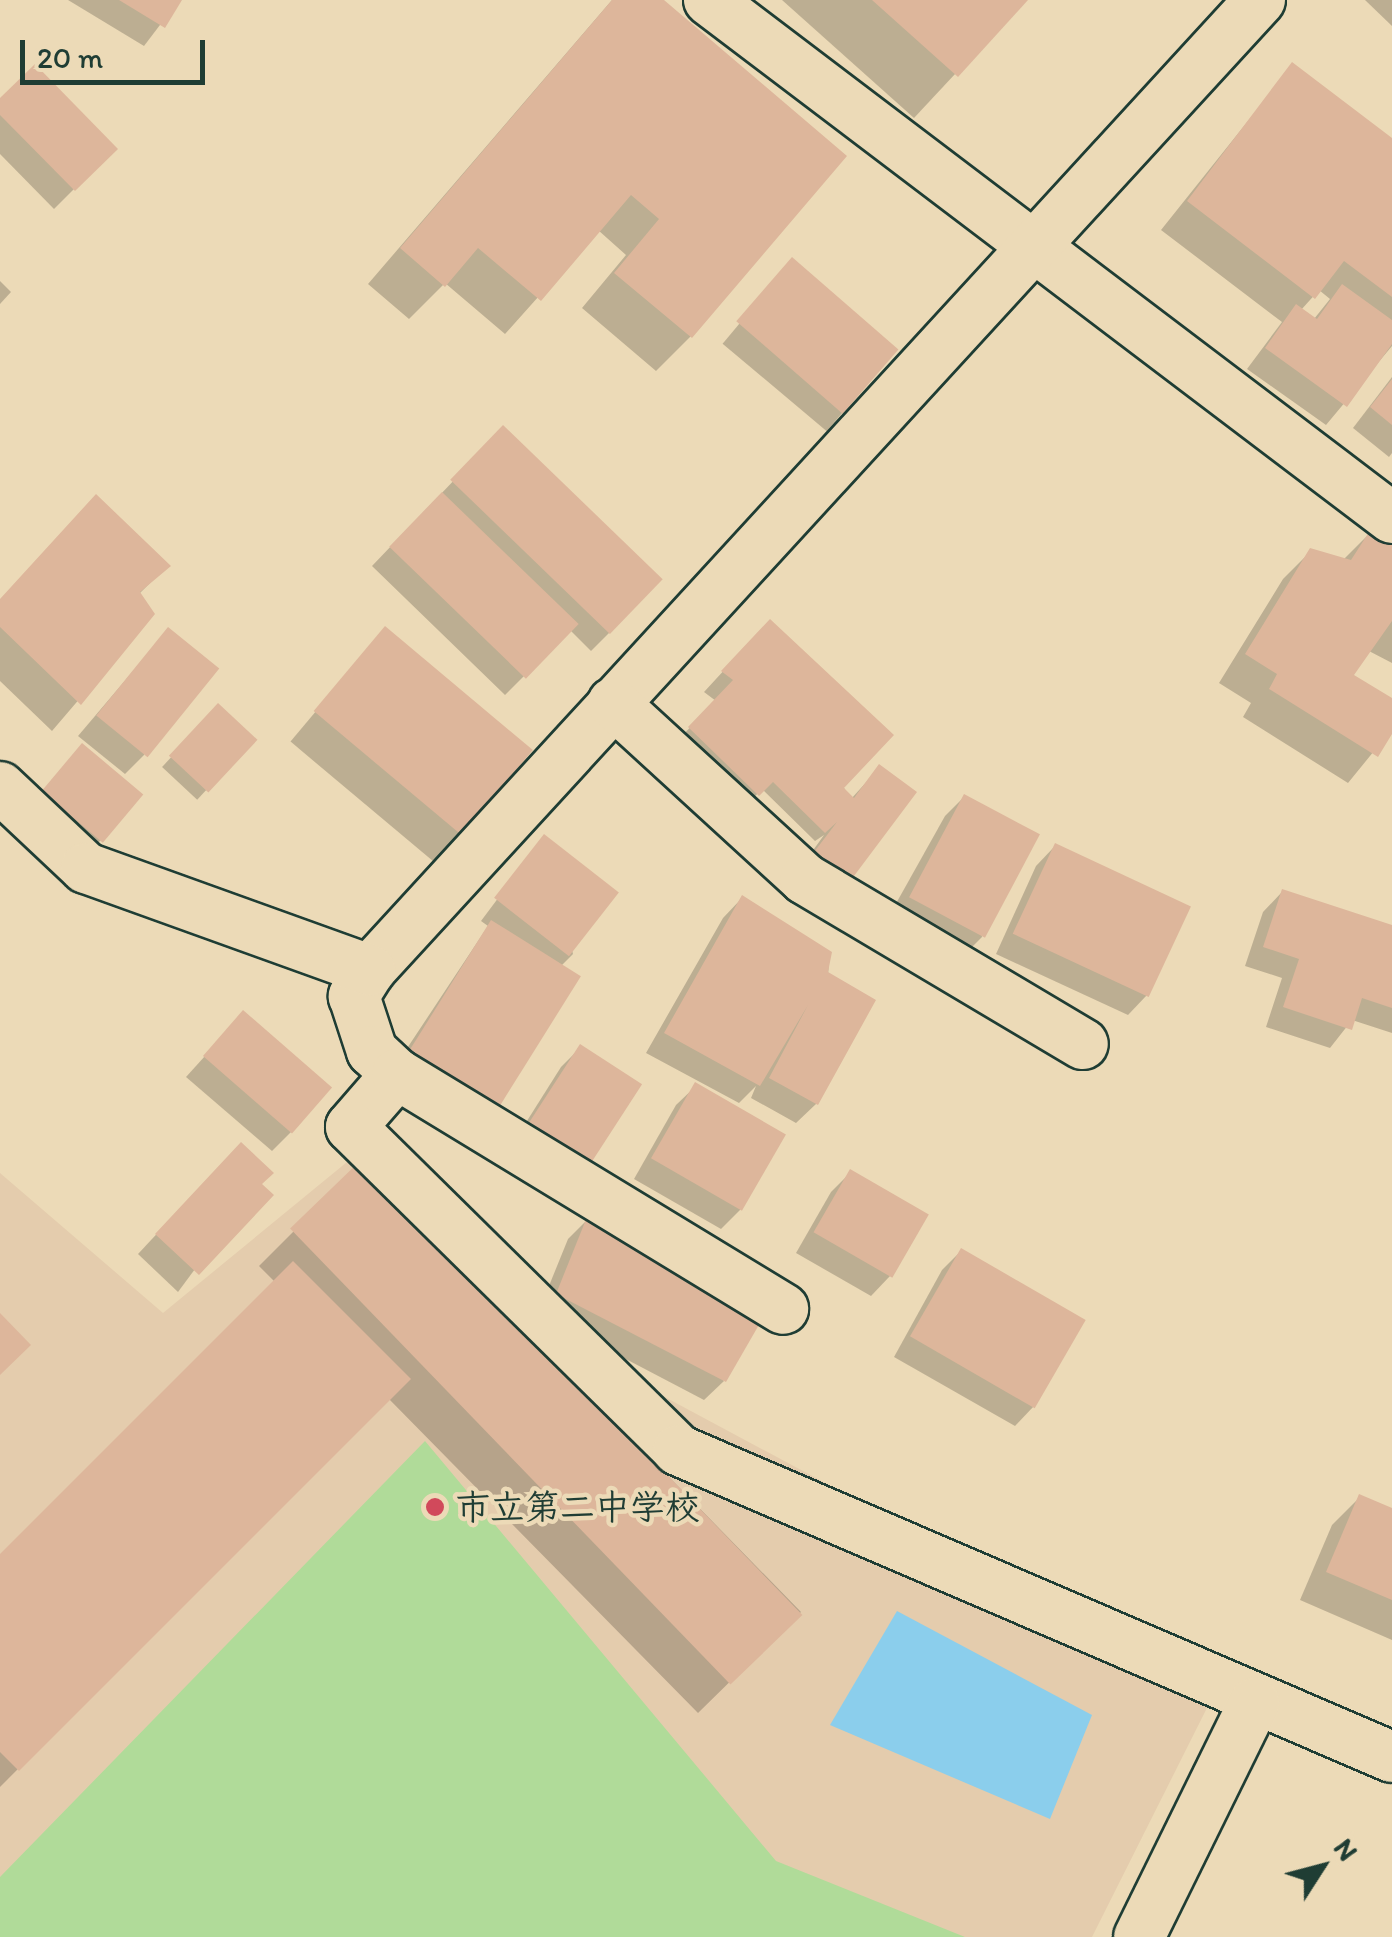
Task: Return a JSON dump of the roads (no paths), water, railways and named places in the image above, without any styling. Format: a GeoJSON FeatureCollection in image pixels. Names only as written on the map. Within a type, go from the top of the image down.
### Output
{"type":"FeatureCollection","features":[{"type":"Feature","properties":{"kind":"street"},"geometry":{"type":"LineString","coordinates":[[710,0],[1392,518]]}},
{"type":"Feature","properties":{"kind":"street"},"geometry":{"type":"LineString","coordinates":[[784,1309],[397,1074],[372,1051],[354,996],[370,970],[613,702],[1030,244],[1260,0]]}},
{"type":"Feature","properties":{"kind":"street"},"geometry":{"type":"LineString","coordinates":[[613,702],[805,879],[1083,1044]]}},
{"type":"Feature","properties":{"kind":"street"},"geometry":{"type":"LineString","coordinates":[[0,787],[86,868],[370,970]]}},
{"type":"Feature","properties":{"kind":"street"},"geometry":{"type":"LineString","coordinates":[[397,1074],[350,1127],[678,1450],[1254,1703],[1392,1757]]}},
{"type":"Feature","properties":{"kind":"street"},"geometry":{"type":"LineString","coordinates":[[1139,1937],[1254,1703]]}},
{"type":"Feature","properties":{"kind":"water"},"geometry":{"type":"Polygon","coordinates":[[[897,1611],[1092,1715],[1050,1819],[830,1725],[897,1611]]]}},
{"type":"Feature","properties":{"kind":"place","name":"市立第二中学校"},"geometry":{"type":"Point","coordinates":[435,1507]}}]}
